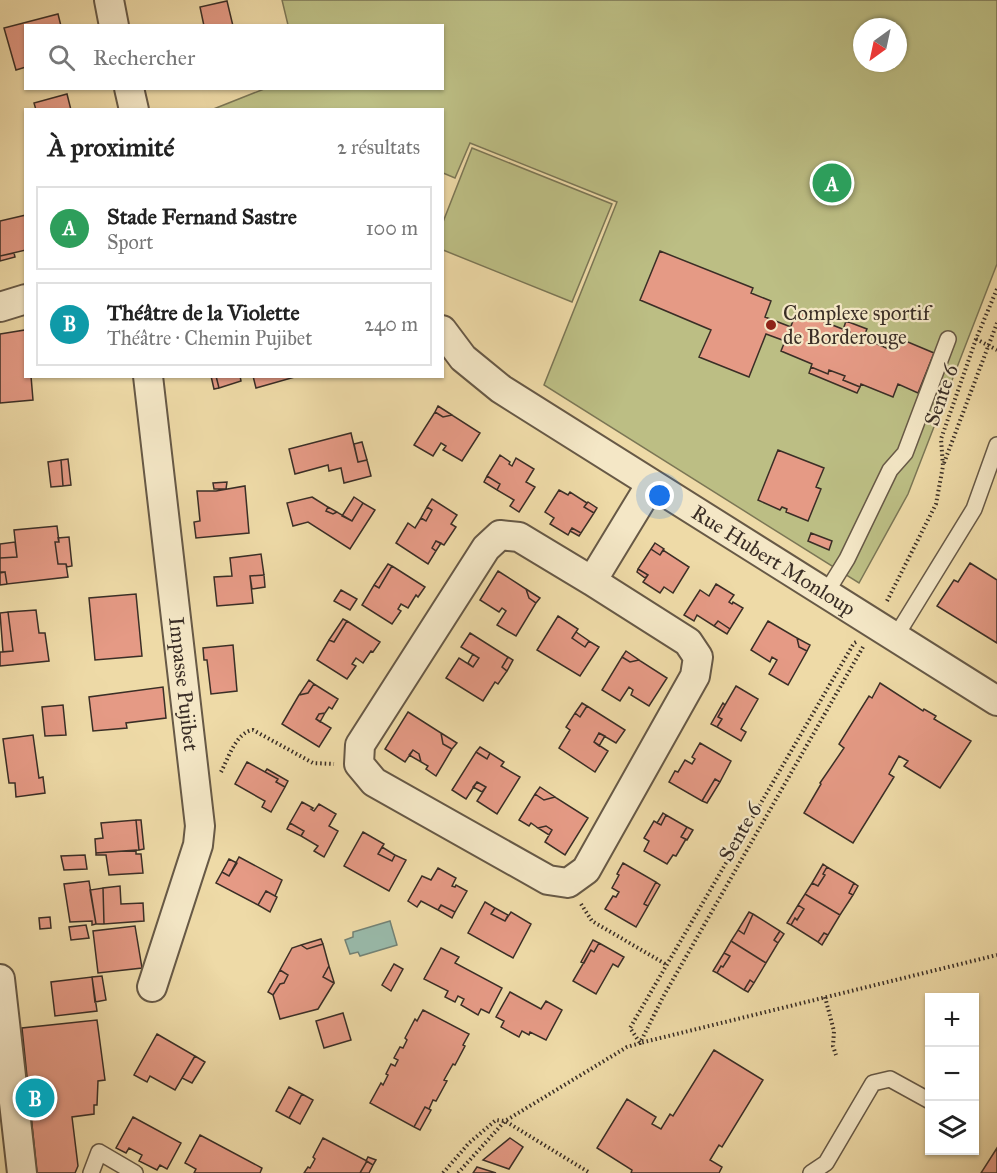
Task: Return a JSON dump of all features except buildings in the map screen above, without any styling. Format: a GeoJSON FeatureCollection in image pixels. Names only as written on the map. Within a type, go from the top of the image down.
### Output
{"type":"FeatureCollection","features":[{"type":"Feature","properties":{"kind":"street"},"geometry":{"type":"LineString","coordinates":[[109,0],[114,24]]}},
{"type":"Feature","properties":{"kind":"street"},"geometry":{"type":"LineString","coordinates":[[129,90],[134,108]]}},
{"type":"Feature","properties":{"kind":"street"},"geometry":{"type":"LineString","coordinates":[[0,307],[24,300]]}},
{"type":"Feature","properties":{"kind":"street","name":"Rue Hubert Monloup"},"geometry":{"type":"LineString","coordinates":[[444,333],[463,358],[501,389],[997,701]]}},
{"type":"Feature","properties":{"kind":"street","name":"Impasse Pujibet"},"geometry":{"type":"LineString","coordinates":[[148,378],[200,826],[198,845],[152,987]]}},
{"type":"Feature","properties":{"kind":"street"},"geometry":{"type":"LineString","coordinates":[[592,581],[651,484]]}},
{"type":"Feature","properties":{"kind":"street"},"geometry":{"type":"LineString","coordinates":[[500,535],[519,537],[592,581],[688,642],[698,657],[694,675],[586,870],[568,883],[548,879],[374,782],[359,764],[360,745],[486,548],[500,535]]}},
{"type":"Feature","properties":{"kind":"street"},"geometry":{"type":"LineString","coordinates":[[0,979],[22,1173]]}},
{"type":"Feature","properties":{"kind":"lane"},"geometry":{"type":"LineString","coordinates":[[826,593],[847,559],[890,470],[905,453],[948,339]]}},
{"type":"Feature","properties":{"kind":"lane"},"geometry":{"type":"LineString","coordinates":[[896,636],[974,509],[997,445]]}},
{"type":"Feature","properties":{"kind":"lane"},"geometry":{"type":"LineString","coordinates":[[811,1173],[826,1163],[873,1083],[890,1079],[925,1098]]}},
{"type":"Feature","properties":{"kind":"lane"},"geometry":{"type":"LineString","coordinates":[[91,1173],[99,1152],[135,1173]]}},
{"type":"Feature","properties":{"kind":"path","name":"Sente 6"},"geometry":{"type":"LineString","coordinates":[[885,606],[936,504],[942,466],[941,439],[976,339],[997,289]]}},
{"type":"Feature","properties":{"kind":"path"},"geometry":{"type":"LineString","coordinates":[[942,466],[997,322]]}},
{"type":"Feature","properties":{"kind":"path"},"geometry":{"type":"LineString","coordinates":[[976,339],[997,350]]}},
{"type":"Feature","properties":{"kind":"path","name":"Sente 6"},"geometry":{"type":"LineString","coordinates":[[640,1042],[663,997],[863,642],[854,642],[667,965]]}},
{"type":"Feature","properties":{"kind":"path"},"geometry":{"type":"LineString","coordinates":[[196,802],[214,785],[239,738],[247,730],[252,730],[313,763],[359,764]]}},
{"type":"Feature","properties":{"kind":"path"},"geometry":{"type":"LineString","coordinates":[[568,883],[592,921],[667,965],[630,1028],[640,1042]]}},
{"type":"Feature","properties":{"kind":"path"},"geometry":{"type":"LineString","coordinates":[[458,1173],[505,1121],[627,1047],[997,955]]}},
{"type":"Feature","properties":{"kind":"path"},"geometry":{"type":"LineString","coordinates":[[825,997],[834,1031],[833,1047],[836,1055]]}},
{"type":"Feature","properties":{"kind":"path"},"geometry":{"type":"LineString","coordinates":[[443,1173],[469,1143],[496,1120],[505,1121],[590,1173]]}},
{"type":"Feature","properties":{"kind":"green space","name":"Complexe sportif de Borderouge"},"geometry":{"type":"Polygon","coordinates":[[[282,0],[997,0],[997,264],[908,494],[859,583],[544,385],[617,202],[470,143],[455,178],[444,173],[444,108],[216,108],[261,90],[444,90],[444,24],[288,24],[282,0]]]}},
{"type":"Feature","properties":{"kind":"green space"},"geometry":{"type":"Polygon","coordinates":[[[472,148],[612,204],[572,302],[444,250],[444,219],[472,148]]]}},
{"type":"Feature","properties":{"kind":"shaded area"},"geometry":{"type":"Polygon","coordinates":[[[390,921],[397,945],[360,956],[358,952],[350,954],[345,940],[353,937],[353,932],[390,921]]]}},
{"type":"Feature","properties":{"kind":"place","name":"Stade Fernand Sastre"},"geometry":{"type":"Point","coordinates":[832,183]}},
{"type":"Feature","properties":{"kind":"place","name":"Complexe sportif de Borderouge"},"geometry":{"type":"Point","coordinates":[771,325]}},
{"type":"Feature","properties":{"kind":"place","name":"Théâtre de la Violette"},"geometry":{"type":"Point","coordinates":[35,1098]}}]}
